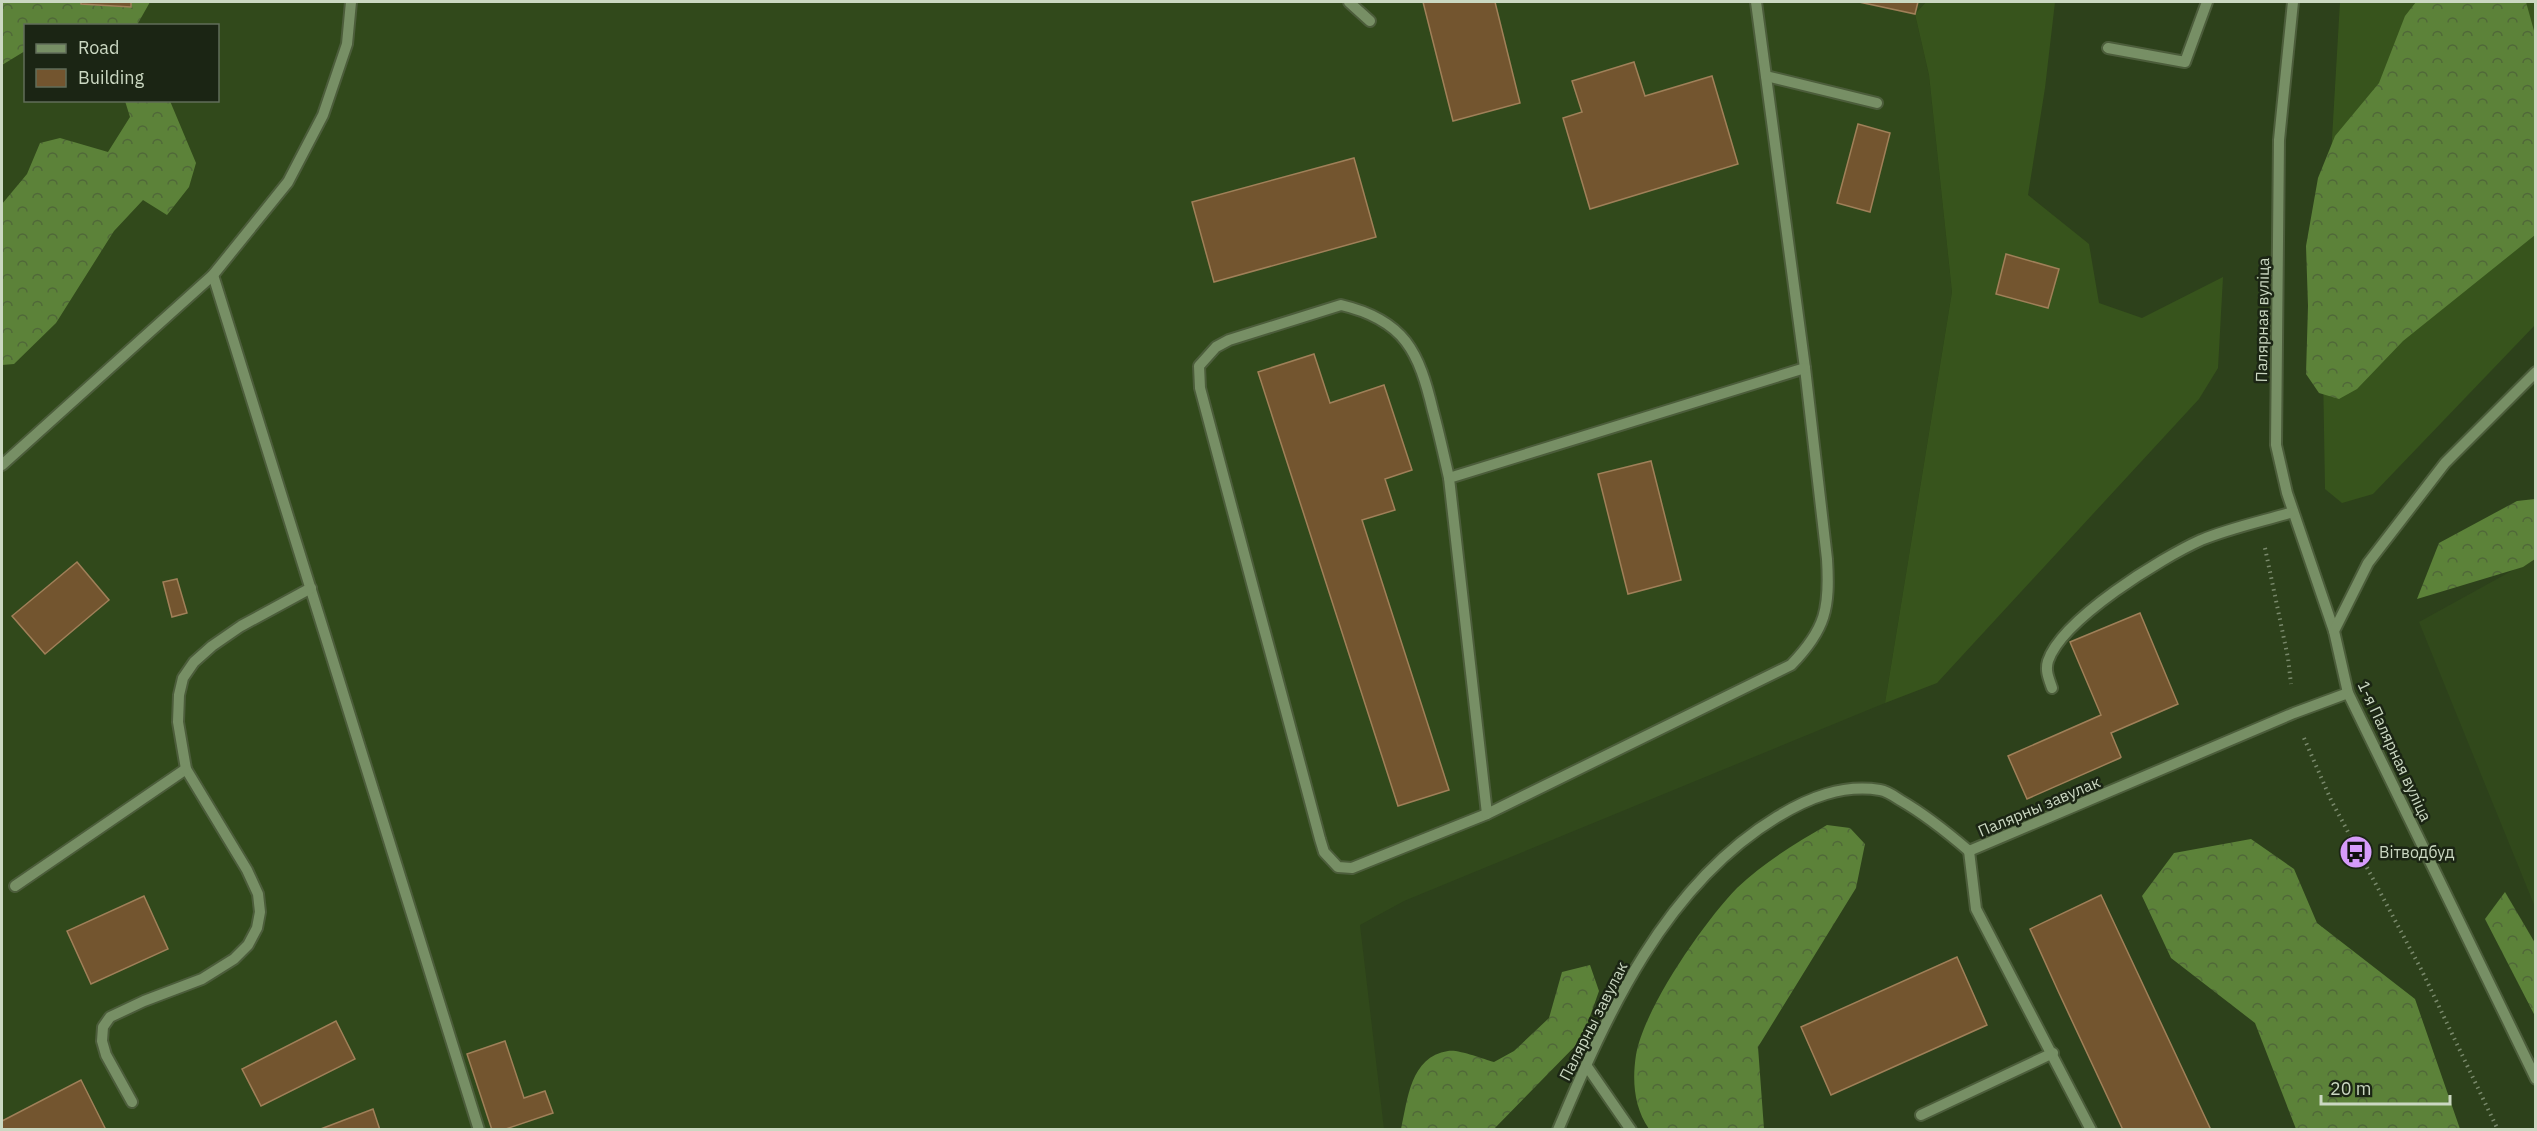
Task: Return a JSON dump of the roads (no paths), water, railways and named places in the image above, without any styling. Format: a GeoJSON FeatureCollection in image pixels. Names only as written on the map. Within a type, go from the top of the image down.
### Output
{"type":"FeatureCollection","features":[{"type":"Feature","properties":{"kind":"street"},"geometry":{"type":"LineString","coordinates":[[2,465],[213,275],[288,182],[323,115],[347,44],[351,2]]}},
{"type":"Feature","properties":{"kind":"street"},"geometry":{"type":"LineString","coordinates":[[1349,2],[1370,21]]}},
{"type":"Feature","properties":{"kind":"street"},"geometry":{"type":"LineString","coordinates":[[1487,814],[1449,478],[1424,372],[1413,351],[1400,333],[1381,319],[1359,309],[1341,305],[1229,340],[1216,347],[1199,366],[1200,388],[1324,852],[1338,867],[1352,868],[1487,814],[1791,665],[1810,645],[1824,617],[1829,587],[1805,368],[1756,2]]}},
{"type":"Feature","properties":{"kind":"street"},"geometry":{"type":"LineString","coordinates":[[2108,48],[2185,62],[2207,2]]}},
{"type":"Feature","properties":{"kind":"street","name":"Палярная вуліца"},"geometry":{"type":"LineString","coordinates":[[2293,2],[2278,140],[2276,445],[2293,512],[2334,631]]}},
{"type":"Feature","properties":{"kind":"street"},"geometry":{"type":"LineString","coordinates":[[1766,76],[1877,103]]}},
{"type":"Feature","properties":{"kind":"street"},"geometry":{"type":"LineString","coordinates":[[213,275],[479,1130]]}},
{"type":"Feature","properties":{"kind":"street"},"geometry":{"type":"LineString","coordinates":[[1449,478],[1805,368]]}},
{"type":"Feature","properties":{"kind":"street"},"geometry":{"type":"LineString","coordinates":[[2334,631],[2368,563],[2445,463],[2535,372]]}},
{"type":"Feature","properties":{"kind":"street"},"geometry":{"type":"LineString","coordinates":[[2052,688],[2046,672],[2054,649],[2079,620],[2108,596],[2202,540],[2293,512]]}},
{"type":"Feature","properties":{"kind":"street"},"geometry":{"type":"LineString","coordinates":[[132,1102],[106,1055],[102,1041],[103,1027],[110,1017],[144,1001],[202,979],[234,959],[248,945],[257,928],[260,912],[258,894],[247,870],[186,769],[178,722],[179,695],[183,678],[194,662],[212,646],[311,588]]}},
{"type":"Feature","properties":{"kind":"street","name":"1-я Палярная вуліца"},"geometry":{"type":"LineString","coordinates":[[2334,631],[2348,693],[2535,1079]]}},
{"type":"Feature","properties":{"kind":"street","name":"Палярны завулак"},"geometry":{"type":"LineString","coordinates":[[1558,1130],[1586,1065],[1637,965],[1695,884],[1753,832],[1803,801],[1845,788],[1882,790],[1926,814],[1970,852],[2294,713],[2348,693]]}},
{"type":"Feature","properties":{"kind":"street"},"geometry":{"type":"LineString","coordinates":[[15,886],[186,769]]}},
{"type":"Feature","properties":{"kind":"street"},"geometry":{"type":"LineString","coordinates":[[1970,852],[1976,909],[2053,1053],[2091,1130]]}},
{"type":"Feature","properties":{"kind":"street"},"geometry":{"type":"LineString","coordinates":[[1921,1115],[2053,1053]]}},
{"type":"Feature","properties":{"kind":"street"},"geometry":{"type":"LineString","coordinates":[[1586,1065],[1631,1130]]}},
{"type":"Feature","properties":{"kind":"place","name":"Вітводбуд"},"geometry":{"type":"Point","coordinates":[2356,852]}}]}
